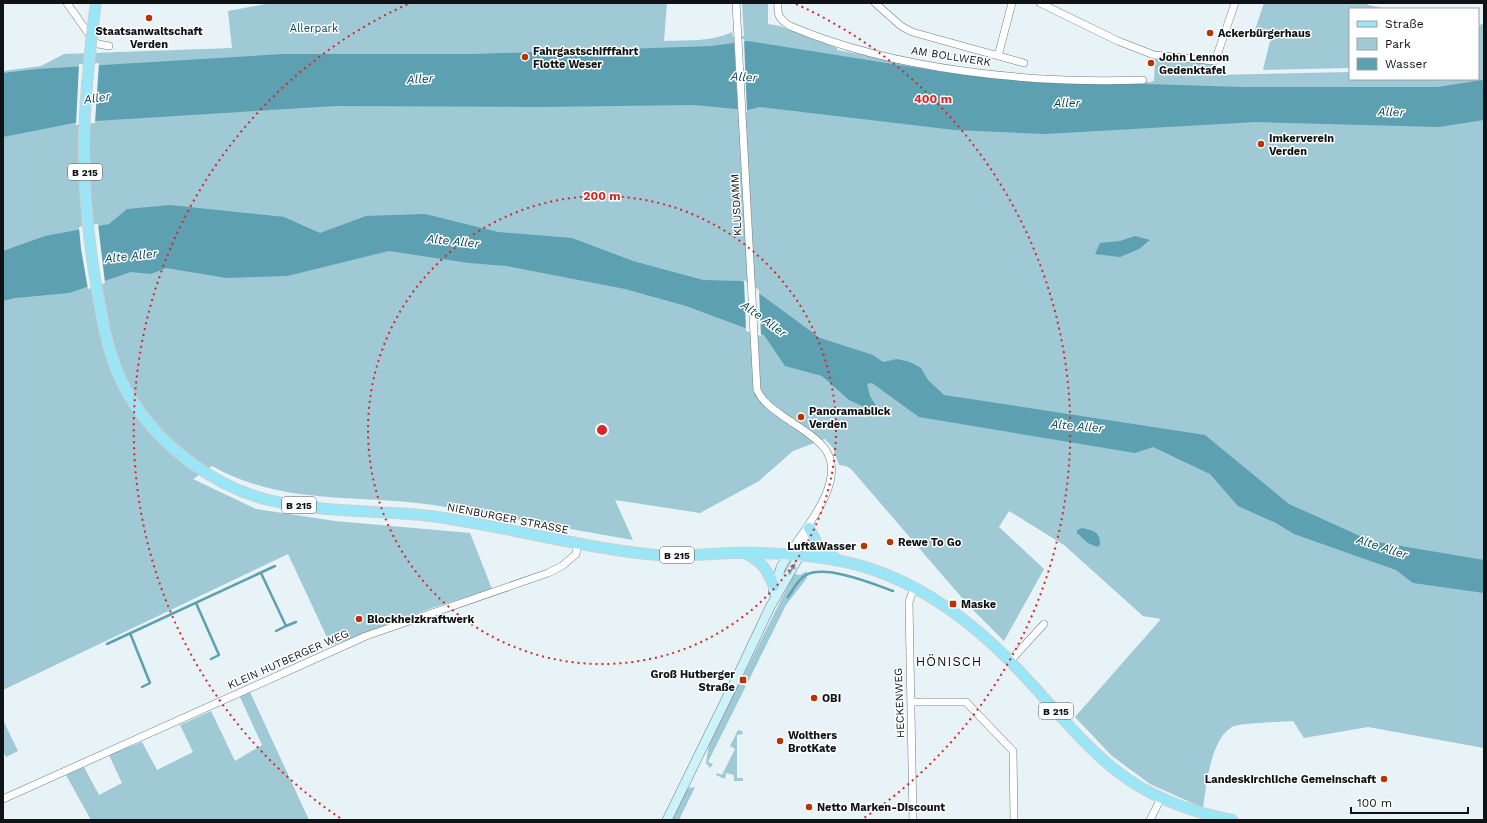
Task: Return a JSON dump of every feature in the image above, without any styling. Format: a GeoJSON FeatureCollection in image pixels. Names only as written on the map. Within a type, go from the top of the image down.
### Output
{"type":"FeatureCollection","features":[{"type":"Feature","properties":{"kind":"main road","name":"NIENBURGER STRASSE"},"geometry":{"type":"LineString","coordinates":[[96,3],[86,90],[84,150],[88,223],[93,265],[104,327],[110,354],[129,395],[158,434],[190,462],[219,481],[272,501],[337,511],[412,514],[449,519],[626,552],[662,555],[745,553],[788,554],[840,561],[881,572],[914,587],[971,624],[1010,661],[1093,751],[1120,774],[1161,798],[1183,807],[1232,820]]}},
{"type":"Feature","properties":{"kind":"main road"},"geometry":{"type":"LineString","coordinates":[[810,526],[818,545],[840,561]]}},
{"type":"Feature","properties":{"kind":"main road"},"geometry":{"type":"LineString","coordinates":[[745,553],[760,562],[767,570],[774,586]]}},
{"type":"Feature","properties":{"kind":"main road"},"geometry":{"type":"LineString","coordinates":[[770,607],[774,586],[788,554]]}},
{"type":"Feature","properties":{"kind":"main road"},"geometry":{"type":"LineString","coordinates":[[667,820],[738,677],[770,607],[800,555]]}},
{"type":"Feature","properties":{"kind":"street"},"geometry":{"type":"LineString","coordinates":[[67,3],[93,40],[98,44],[109,46]]}},
{"type":"Feature","properties":{"kind":"street","name":"KLUSDAMM"},"geometry":{"type":"LineString","coordinates":[[736,3],[757,390],[764,402],[820,443],[831,459],[832,478],[810,526]]}},
{"type":"Feature","properties":{"kind":"street","name":"AM BOLLWERK"},"geometry":{"type":"LineString","coordinates":[[778,3],[777,13],[782,21],[790,26],[862,51],[956,69],[1011,76],[1143,80]]}},
{"type":"Feature","properties":{"kind":"street"},"geometry":{"type":"LineString","coordinates":[[875,3],[901,26],[912,32],[1024,63]]}},
{"type":"Feature","properties":{"kind":"street"},"geometry":{"type":"LineString","coordinates":[[998,56],[1012,3]]}},
{"type":"Feature","properties":{"kind":"street"},"geometry":{"type":"LineString","coordinates":[[1040,3],[1118,41],[1154,55],[1215,61],[1235,3]]}},
{"type":"Feature","properties":{"kind":"street"},"geometry":{"type":"LineString","coordinates":[[788,554],[810,526]]}},
{"type":"Feature","properties":{"kind":"street"},"geometry":{"type":"LineString","coordinates":[[800,555],[810,526]]}},
{"type":"Feature","properties":{"kind":"street","name":"KLEIN HUTBERGER WEG"},"geometry":{"type":"LineString","coordinates":[[3,799],[366,636],[548,573],[562,566],[576,554],[578,543]]}},
{"type":"Feature","properties":{"kind":"street","name":"HECKENWEG"},"geometry":{"type":"LineString","coordinates":[[913,820],[909,602],[914,587]]}},
{"type":"Feature","properties":{"kind":"street"},"geometry":{"type":"LineString","coordinates":[[1010,661],[1044,624]]}},
{"type":"Feature","properties":{"kind":"street"},"geometry":{"type":"LineString","coordinates":[[912,702],[966,702],[1013,752],[1014,820]]}},
{"type":"Feature","properties":{"kind":"street"},"geometry":{"type":"LineString","coordinates":[[1150,820],[1161,798]]}},
{"type":"Feature","properties":{"kind":"green space","name":"Allerpark"},"geometry":{"type":"Polygon","coordinates":[[[271,3],[667,3],[664,41],[707,39],[732,32],[733,37],[744,36],[742,3],[768,3],[768,24],[780,26],[837,48],[837,50],[963,73],[1058,79],[1149,82],[1154,81],[1155,59],[1213,64],[1213,75],[1349,72],[1349,80],[1479,80],[1479,26],[1484,23],[1484,748],[1368,727],[1304,738],[1293,721],[1245,724],[1234,726],[1226,731],[1220,740],[1211,762],[1203,808],[1150,784],[1112,756],[1075,717],[1161,619],[1143,616],[1064,545],[1009,511],[999,527],[1044,569],[1004,641],[969,606],[851,469],[846,466],[839,465],[833,448],[825,439],[793,451],[759,481],[700,513],[615,500],[633,540],[433,505],[293,493],[239,479],[212,466],[193,479],[256,509],[335,521],[470,533],[492,589],[432,608],[331,646],[288,554],[3,690],[3,71],[41,66],[64,54],[232,48],[228,11],[271,3]]]}},
{"type":"Feature","properties":{"kind":"green space"},"geometry":{"type":"Polygon","coordinates":[[[1264,3],[1368,3],[1368,5],[1383,8],[1349,8],[1349,68],[1263,70],[1271,37],[1254,33],[1264,3]]]}},
{"type":"Feature","properties":{"kind":"green space"},"geometry":{"type":"Polygon","coordinates":[[[807,571],[807,578],[786,605],[747,684],[742,682],[742,678],[794,574],[800,575],[807,571]]]}},
{"type":"Feature","properties":{"kind":"green space"},"geometry":{"type":"Polygon","coordinates":[[[739,683],[746,686],[708,762],[713,764],[710,768],[706,763],[709,745],[739,683]]]}},
{"type":"Feature","properties":{"kind":"green space"},"geometry":{"type":"Polygon","coordinates":[[[250,692],[309,820],[91,820],[66,775],[84,767],[99,795],[122,783],[109,755],[142,742],[157,770],[193,752],[180,725],[211,711],[235,761],[262,745],[240,697],[250,692]]]}},
{"type":"Feature","properties":{"kind":"green space"},"geometry":{"type":"Polygon","coordinates":[[[3,720],[18,751],[6,757],[3,751],[3,720]]]}},
{"type":"Feature","properties":{"kind":"green space"},"geometry":{"type":"Polygon","coordinates":[[[738,730],[742,731],[743,734],[737,735],[737,778],[743,778],[743,781],[734,781],[734,775],[726,773],[725,779],[716,775],[717,773],[722,775],[735,749],[730,746],[738,730]]]}},
{"type":"Feature","properties":{"kind":"green space"},"geometry":{"type":"Polygon","coordinates":[[[695,787],[679,820],[670,820],[688,788],[695,787]]]}},
{"type":"Feature","properties":{"kind":"water","name":"Aller"},"geometry":{"type":"Polygon","coordinates":[[[748,41],[950,73],[1051,81],[1242,87],[1438,87],[1482,80],[1484,83],[1484,120],[1439,127],[1256,122],[1045,134],[955,130],[759,107],[748,110],[694,105],[538,107],[336,106],[79,122],[3,137],[3,73],[37,69],[283,54],[475,54],[712,46],[748,41]]]}},
{"type":"Feature","properties":{"kind":"water","name":"Alte Aller"},"geometry":{"type":"Polygon","coordinates":[[[170,205],[284,217],[320,233],[366,216],[425,214],[498,232],[572,238],[633,261],[703,280],[742,281],[820,338],[873,355],[883,362],[897,359],[910,362],[921,368],[928,380],[944,395],[1205,435],[1289,504],[1371,541],[1484,560],[1484,593],[1413,583],[1396,570],[1294,534],[1276,523],[1238,506],[1210,474],[1153,447],[1135,453],[919,417],[872,383],[867,384],[870,396],[878,409],[870,416],[862,406],[849,400],[822,376],[785,366],[764,335],[686,306],[625,289],[507,266],[469,263],[389,251],[287,276],[227,278],[166,268],[151,274],[131,272],[69,293],[15,298],[3,301],[3,251],[45,236],[109,224],[127,209],[170,205]]]}},
{"type":"Feature","properties":{"kind":"water"},"geometry":{"type":"Polygon","coordinates":[[[1135,236],[1150,240],[1139,249],[1120,257],[1095,254],[1100,243],[1120,241],[1135,236]]]}},
{"type":"Feature","properties":{"kind":"water"},"geometry":{"type":"Polygon","coordinates":[[[1082,528],[1095,532],[1099,537],[1100,545],[1097,547],[1088,543],[1077,533],[1077,530],[1082,528]]]}},
{"type":"Feature","properties":{"kind":"pier"},"geometry":{"type":"Polygon","coordinates":[[[744,39],[747,112],[738,111],[734,40],[744,39]]]}},
{"type":"Feature","properties":{"kind":"pier"},"geometry":{"type":"Polygon","coordinates":[[[99,63],[95,123],[76,125],[79,64],[99,63]]]}},
{"type":"Feature","properties":{"kind":"pier"},"geometry":{"type":"Polygon","coordinates":[[[98,224],[105,283],[88,289],[79,227],[98,224]]]}},
{"type":"Feature","properties":{"kind":"pier"},"geometry":{"type":"Polygon","coordinates":[[[744,280],[759,290],[761,336],[746,331],[744,280]]]}},
{"type":"Feature","properties":{"kind":"waterway"},"geometry":{"type":"LineString","coordinates":[[107,644],[275,566]]}},
{"type":"Feature","properties":{"kind":"waterway"},"geometry":{"type":"LineString","coordinates":[[788,597],[801,579],[814,572],[837,573],[850,576],[893,591]]}},
{"type":"Feature","properties":{"kind":"waterway"},"geometry":{"type":"LineString","coordinates":[[261,573],[286,626],[276,631]]}},
{"type":"Feature","properties":{"kind":"waterway"},"geometry":{"type":"LineString","coordinates":[[196,603],[219,655],[211,659]]}},
{"type":"Feature","properties":{"kind":"waterway"},"geometry":{"type":"LineString","coordinates":[[286,626],[296,622]]}},
{"type":"Feature","properties":{"kind":"waterway"},"geometry":{"type":"LineString","coordinates":[[130,633],[150,683],[142,687]]}},
{"type":"Feature","properties":{"kind":"place","name":"Staatsanwaltschaft Verden"},"geometry":{"type":"Point","coordinates":[149,18]}},
{"type":"Feature","properties":{"kind":"place","name":"Ackerbürgerhaus"},"geometry":{"type":"Point","coordinates":[1210,33]}},
{"type":"Feature","properties":{"kind":"place","name":"Fahrgastschifffahrt Flotte Weser"},"geometry":{"type":"Point","coordinates":[525,57]}},
{"type":"Feature","properties":{"kind":"place","name":"John Lennon Gedenktafel"},"geometry":{"type":"Point","coordinates":[1151,63]}},
{"type":"Feature","properties":{"kind":"place","name":"Imkerverein Verden"},"geometry":{"type":"Point","coordinates":[1261,144]}},
{"type":"Feature","properties":{"kind":"place","name":"Panoramablick Verden"},"geometry":{"type":"Point","coordinates":[801,417]}},
{"type":"Feature","properties":{"kind":"place","name":"Rewe To Go"},"geometry":{"type":"Point","coordinates":[890,542]}},
{"type":"Feature","properties":{"kind":"place","name":"Luft&Wasser"},"geometry":{"type":"Point","coordinates":[864,546]}},
{"type":"Feature","properties":{"kind":"place","name":"Maske"},"geometry":{"type":"Point","coordinates":[953,604]}},
{"type":"Feature","properties":{"kind":"place","name":"Blockheizkraftwerk"},"geometry":{"type":"Point","coordinates":[359,619]}},
{"type":"Feature","properties":{"kind":"place","name":"Groß Hutberger Straße"},"geometry":{"type":"Point","coordinates":[743,680]}},
{"type":"Feature","properties":{"kind":"place","name":"OBI"},"geometry":{"type":"Point","coordinates":[814,698]}},
{"type":"Feature","properties":{"kind":"place","name":"Wolthers BrotKate"},"geometry":{"type":"Point","coordinates":[780,741]}},
{"type":"Feature","properties":{"kind":"place","name":"Landeskirchliche Gemeinschaft"},"geometry":{"type":"Point","coordinates":[1384,779]}},
{"type":"Feature","properties":{"kind":"place","name":"Netto Marken-Discount"},"geometry":{"type":"Point","coordinates":[809,807]}},
{"type":"Feature","properties":{"kind":"district","name":"HÖNISCH"},"geometry":{"type":"Point","coordinates":[949,661]}}]}
